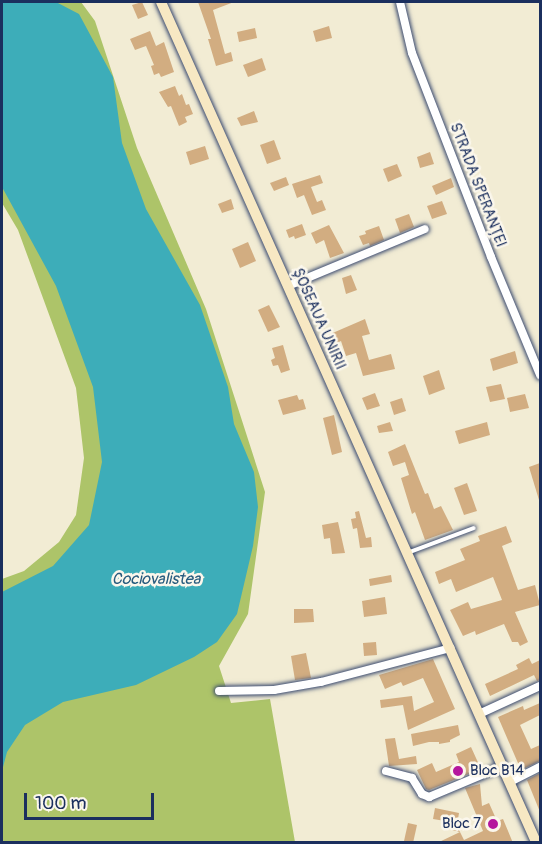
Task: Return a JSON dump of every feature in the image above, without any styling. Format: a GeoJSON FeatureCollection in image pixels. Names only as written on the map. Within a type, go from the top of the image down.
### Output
{"type":"FeatureCollection","features":[{"type":"Feature","properties":{"kind":"main road","name":"ȘOSEAUA UNIRII"},"geometry":{"type":"LineString","coordinates":[[161,2],[451,648],[510,782],[532,841]]}},
{"type":"Feature","properties":{"kind":"street","name":"STRADA SPERANȚEI"},"geometry":{"type":"LineString","coordinates":[[400,2],[412,53],[491,257],[540,375]]}},
{"type":"Feature","properties":{"kind":"street"},"geometry":{"type":"LineString","coordinates":[[288,286],[425,229]]}},
{"type":"Feature","properties":{"kind":"street"},"geometry":{"type":"LineString","coordinates":[[219,691],[274,690],[321,682],[451,648]]}},
{"type":"Feature","properties":{"kind":"street"},"geometry":{"type":"LineString","coordinates":[[479,714],[540,686]]}},
{"type":"Feature","properties":{"kind":"street"},"geometry":{"type":"LineString","coordinates":[[386,771],[412,778],[422,794],[429,797],[503,766]]}},
{"type":"Feature","properties":{"kind":"street"},"geometry":{"type":"LineString","coordinates":[[510,782],[540,767]]}},
{"type":"Feature","properties":{"kind":"lane"},"geometry":{"type":"LineString","coordinates":[[408,553],[474,528]]}},
{"type":"Feature","properties":{"kind":"green space","name":"Cociovalistea"},"geometry":{"type":"Polygon","coordinates":[[[2,2],[81,2],[95,21],[137,148],[206,309],[265,492],[248,614],[219,666],[231,703],[270,699],[295,842],[2,842],[2,579],[24,571],[59,542],[76,515],[84,458],[76,388],[18,230],[2,203],[2,2]]]}},
{"type":"Feature","properties":{"kind":"water","name":"Cociovalistea"},"geometry":{"type":"Polygon","coordinates":[[[2,2],[56,2],[79,14],[113,77],[122,143],[146,209],[200,305],[228,387],[234,424],[254,472],[258,507],[253,546],[237,614],[217,642],[194,657],[136,685],[63,702],[25,725],[7,752],[2,771],[2,592],[53,566],[89,525],[102,462],[93,387],[56,286],[2,187],[2,2]]]}},
{"type":"Feature","properties":{"kind":"building"},"geometry":{"type":"Polygon","coordinates":[[[142,2],[148,15],[138,19],[132,5],[142,2]]]}},
{"type":"Feature","properties":{"kind":"building"},"geometry":{"type":"Polygon","coordinates":[[[198,2],[234,2],[213,10],[225,54],[231,52],[233,61],[216,66],[208,39],[211,39],[198,2]]]}},
{"type":"Feature","properties":{"kind":"building"},"geometry":{"type":"Polygon","coordinates":[[[329,26],[332,38],[316,42],[313,31],[329,26]]]}},
{"type":"Feature","properties":{"kind":"building"},"geometry":{"type":"Polygon","coordinates":[[[255,28],[257,38],[239,42],[237,32],[255,28]]]}},
{"type":"Feature","properties":{"kind":"building"},"geometry":{"type":"Polygon","coordinates":[[[150,31],[156,46],[164,42],[174,72],[161,77],[159,73],[154,75],[151,66],[154,65],[146,46],[135,50],[130,39],[150,31]]]}},
{"type":"Feature","properties":{"kind":"building"},"geometry":{"type":"Polygon","coordinates":[[[262,58],[266,70],[248,77],[243,65],[262,58]]]}},
{"type":"Feature","properties":{"kind":"building"},"geometry":{"type":"Polygon","coordinates":[[[175,86],[179,96],[182,94],[186,105],[189,104],[193,114],[185,117],[187,122],[179,126],[171,106],[168,107],[159,92],[175,86]]]}},
{"type":"Feature","properties":{"kind":"building"},"geometry":{"type":"Polygon","coordinates":[[[254,111],[258,122],[241,126],[237,118],[254,111]]]}},
{"type":"Feature","properties":{"kind":"building"},"geometry":{"type":"Polygon","coordinates":[[[274,140],[281,159],[267,164],[260,145],[274,140]]]}},
{"type":"Feature","properties":{"kind":"building"},"geometry":{"type":"Polygon","coordinates":[[[205,146],[209,159],[190,165],[186,152],[205,146]]]}},
{"type":"Feature","properties":{"kind":"building"},"geometry":{"type":"Polygon","coordinates":[[[430,152],[434,164],[420,168],[417,157],[430,152]]]}},
{"type":"Feature","properties":{"kind":"building"},"geometry":{"type":"Polygon","coordinates":[[[397,164],[402,176],[388,182],[383,169],[397,164]]]}},
{"type":"Feature","properties":{"kind":"building"},"geometry":{"type":"Polygon","coordinates":[[[320,175],[323,183],[311,187],[317,202],[322,200],[326,210],[312,215],[304,195],[297,198],[292,184],[320,175]]]}},
{"type":"Feature","properties":{"kind":"building"},"geometry":{"type":"Polygon","coordinates":[[[286,177],[289,185],[274,191],[270,183],[286,177]]]}},
{"type":"Feature","properties":{"kind":"building"},"geometry":{"type":"Polygon","coordinates":[[[451,178],[454,187],[436,195],[432,186],[451,178]]]}},
{"type":"Feature","properties":{"kind":"building"},"geometry":{"type":"Polygon","coordinates":[[[231,199],[234,209],[222,213],[218,204],[231,199]]]}},
{"type":"Feature","properties":{"kind":"building"},"geometry":{"type":"Polygon","coordinates":[[[442,201],[447,214],[432,219],[427,206],[442,201]]]}},
{"type":"Feature","properties":{"kind":"building"},"geometry":{"type":"Polygon","coordinates":[[[409,214],[414,227],[400,233],[395,219],[409,214]]]}},
{"type":"Feature","properties":{"kind":"building"},"geometry":{"type":"Polygon","coordinates":[[[302,224],[306,235],[295,239],[294,236],[289,238],[286,230],[302,224]]]}},
{"type":"Feature","properties":{"kind":"building"},"geometry":{"type":"Polygon","coordinates":[[[329,225],[344,253],[330,258],[324,240],[316,244],[311,233],[329,225]]]}},
{"type":"Feature","properties":{"kind":"building"},"geometry":{"type":"Polygon","coordinates":[[[379,226],[384,240],[370,246],[369,243],[363,245],[359,236],[379,226]]]}},
{"type":"Feature","properties":{"kind":"building"},"geometry":{"type":"Polygon","coordinates":[[[248,242],[256,261],[240,268],[232,249],[248,242]]]}},
{"type":"Feature","properties":{"kind":"building"},"geometry":{"type":"Polygon","coordinates":[[[351,275],[357,290],[346,294],[342,278],[351,275]]]}},
{"type":"Feature","properties":{"kind":"building"},"geometry":{"type":"Polygon","coordinates":[[[269,305],[280,327],[268,332],[258,310],[269,305]]]}},
{"type":"Feature","properties":{"kind":"building"},"geometry":{"type":"Polygon","coordinates":[[[365,319],[370,334],[362,336],[369,360],[391,354],[395,369],[363,376],[356,353],[346,356],[341,341],[332,345],[328,335],[365,319]]]}},
{"type":"Feature","properties":{"kind":"building"},"geometry":{"type":"Polygon","coordinates":[[[283,345],[290,370],[281,373],[278,365],[273,366],[271,360],[275,358],[272,348],[283,345]]]}},
{"type":"Feature","properties":{"kind":"building"},"geometry":{"type":"Polygon","coordinates":[[[515,351],[518,363],[493,371],[490,359],[515,351]]]}},
{"type":"Feature","properties":{"kind":"building"},"geometry":{"type":"Polygon","coordinates":[[[439,370],[445,389],[429,395],[423,376],[439,370]]]}},
{"type":"Feature","properties":{"kind":"building"},"geometry":{"type":"Polygon","coordinates":[[[501,384],[505,399],[490,402],[486,387],[501,384]]]}},
{"type":"Feature","properties":{"kind":"building"},"geometry":{"type":"Polygon","coordinates":[[[375,393],[380,406],[367,410],[362,398],[375,393]]]}},
{"type":"Feature","properties":{"kind":"building"},"geometry":{"type":"Polygon","coordinates":[[[525,394],[529,408],[510,412],[507,398],[525,394]]]}},
{"type":"Feature","properties":{"kind":"building"},"geometry":{"type":"Polygon","coordinates":[[[297,395],[299,400],[303,399],[306,409],[283,415],[278,400],[297,395]]]}},
{"type":"Feature","properties":{"kind":"building"},"geometry":{"type":"Polygon","coordinates":[[[402,398],[406,411],[394,415],[390,402],[402,398]]]}},
{"type":"Feature","properties":{"kind":"building"},"geometry":{"type":"Polygon","coordinates":[[[334,415],[342,452],[332,455],[323,418],[334,415]]]}},
{"type":"Feature","properties":{"kind":"building"},"geometry":{"type":"Polygon","coordinates":[[[390,422],[393,431],[379,433],[377,426],[390,422]]]}},
{"type":"Feature","properties":{"kind":"building"},"geometry":{"type":"Polygon","coordinates":[[[487,422],[490,435],[459,444],[455,431],[487,422]]]}},
{"type":"Feature","properties":{"kind":"building"},"geometry":{"type":"Polygon","coordinates":[[[405,444],[425,494],[428,493],[434,509],[441,506],[453,530],[425,540],[415,512],[412,514],[401,478],[409,475],[405,462],[393,466],[388,452],[405,444]]]}},
{"type":"Feature","properties":{"kind":"building"},"geometry":{"type":"Polygon","coordinates":[[[540,463],[540,500],[539,500],[529,467],[540,463]]]}},
{"type":"Feature","properties":{"kind":"building"},"geometry":{"type":"Polygon","coordinates":[[[467,483],[477,511],[464,515],[454,488],[467,483]]]}},
{"type":"Feature","properties":{"kind":"building"},"geometry":{"type":"Polygon","coordinates":[[[359,511],[366,538],[371,537],[372,547],[360,548],[357,528],[353,529],[351,519],[356,518],[355,512],[359,511]]]}},
{"type":"Feature","properties":{"kind":"building"},"geometry":{"type":"Polygon","coordinates":[[[338,522],[345,553],[332,554],[330,538],[324,539],[322,525],[338,522]]]}},
{"type":"Feature","properties":{"kind":"building"},"geometry":{"type":"Polygon","coordinates":[[[506,526],[512,542],[502,546],[518,590],[535,585],[540,605],[515,612],[528,642],[520,646],[518,642],[512,642],[504,624],[476,635],[475,631],[463,636],[450,610],[468,602],[471,609],[502,600],[493,577],[456,592],[451,579],[439,584],[435,572],[465,560],[460,549],[480,541],[478,536],[506,526]]]}},
{"type":"Feature","properties":{"kind":"building"},"geometry":{"type":"Polygon","coordinates":[[[391,575],[392,582],[370,586],[369,579],[391,575]]]}},
{"type":"Feature","properties":{"kind":"building"},"geometry":{"type":"Polygon","coordinates":[[[385,597],[387,614],[364,617],[362,601],[385,597]]]}},
{"type":"Feature","properties":{"kind":"building"},"geometry":{"type":"Polygon","coordinates":[[[294,609],[313,609],[314,622],[294,623],[294,609]]]}},
{"type":"Feature","properties":{"kind":"building"},"geometry":{"type":"Polygon","coordinates":[[[376,642],[377,655],[364,656],[363,643],[376,642]]]}},
{"type":"Feature","properties":{"kind":"building"},"geometry":{"type":"Polygon","coordinates":[[[306,653],[311,678],[295,680],[291,656],[306,653]]]}},
{"type":"Feature","properties":{"kind":"building"},"geometry":{"type":"Polygon","coordinates":[[[529,658],[532,664],[540,660],[540,680],[537,681],[534,675],[490,696],[485,684],[518,669],[516,665],[529,658]]]}},
{"type":"Feature","properties":{"kind":"building"},"geometry":{"type":"Polygon","coordinates":[[[433,659],[455,709],[408,730],[403,705],[381,708],[380,700],[412,696],[414,711],[434,702],[423,678],[403,686],[401,682],[385,689],[379,675],[433,659]]]}},
{"type":"Feature","properties":{"kind":"building"},"geometry":{"type":"Polygon","coordinates":[[[540,703],[540,715],[520,725],[531,749],[540,745],[540,761],[521,770],[498,717],[523,706],[524,710],[540,703]]]}},
{"type":"Feature","properties":{"kind":"building"},"geometry":{"type":"Polygon","coordinates":[[[458,725],[460,735],[450,742],[439,744],[439,742],[429,742],[413,746],[411,734],[458,725]]]}},
{"type":"Feature","properties":{"kind":"building"},"geometry":{"type":"Polygon","coordinates":[[[395,738],[399,759],[416,756],[417,764],[389,766],[385,739],[395,738]]]}},
{"type":"Feature","properties":{"kind":"building","name":"Bloc B14"},"geometry":{"type":"Polygon","coordinates":[[[471,747],[481,769],[429,790],[426,789],[417,770],[432,763],[436,772],[459,762],[456,754],[471,747]]]}},
{"type":"Feature","properties":{"kind":"building"},"geometry":{"type":"Polygon","coordinates":[[[540,773],[540,812],[527,780],[540,773]]]}},
{"type":"Feature","properties":{"kind":"building"},"geometry":{"type":"Polygon","coordinates":[[[480,784],[482,806],[489,803],[497,821],[503,819],[513,843],[437,843],[460,832],[464,840],[483,831],[465,788],[480,784]]]}},
{"type":"Feature","properties":{"kind":"building"},"geometry":{"type":"Polygon","coordinates":[[[435,808],[459,813],[457,825],[460,832],[443,828],[445,821],[433,819],[435,808]]]}},
{"type":"Feature","properties":{"kind":"building"},"geometry":{"type":"Polygon","coordinates":[[[408,823],[417,825],[413,843],[404,841],[408,823]]]}},
{"type":"Feature","properties":{"kind":"place","name":"Bloc B14"},"geometry":{"type":"Point","coordinates":[458,771]}},
{"type":"Feature","properties":{"kind":"place","name":"Bloc 7"},"geometry":{"type":"Point","coordinates":[493,824]}}]}
